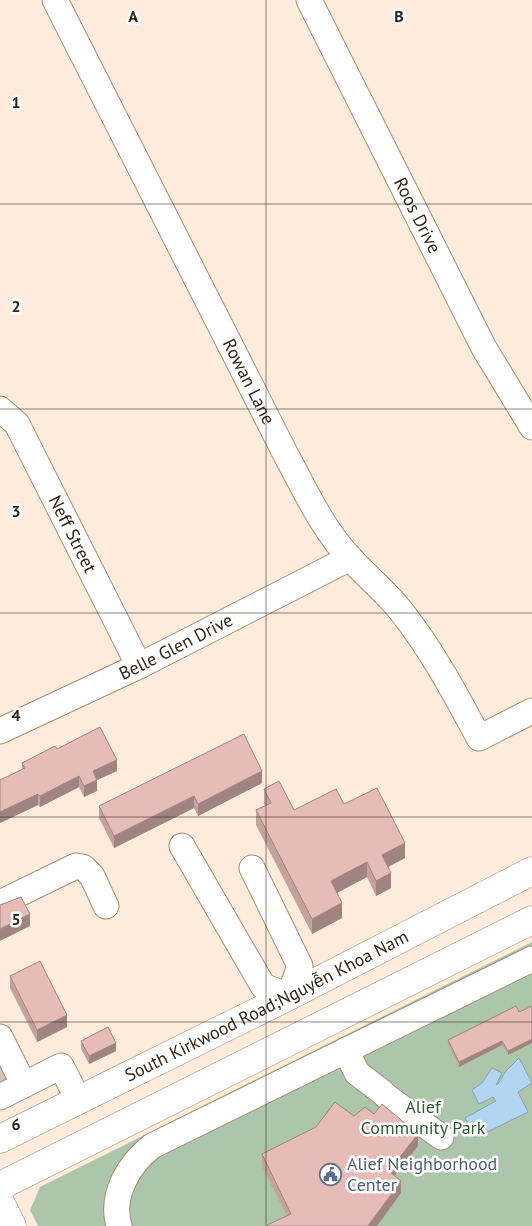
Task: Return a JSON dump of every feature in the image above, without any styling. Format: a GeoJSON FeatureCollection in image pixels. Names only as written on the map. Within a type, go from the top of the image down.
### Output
{"type":"FeatureCollection","features":[{"type":"Feature","properties":{"kind":"main road","name":"South Kirkwood Road;Nguyễn Khoa Nam"},"geometry":{"type":"LineString","coordinates":[[0,1139],[289,996],[522,876]]}},
{"type":"Feature","properties":{"kind":"main road"},"geometry":{"type":"LineString","coordinates":[[0,1186],[531,923],[522,876]]}},
{"type":"Feature","properties":{"kind":"main road"},"geometry":{"type":"LineString","coordinates":[[289,996],[307,1033]]}},
{"type":"Feature","properties":{"kind":"main road"},"geometry":{"type":"LineString","coordinates":[[0,1202],[12,1226]]}},
{"type":"Feature","properties":{"kind":"street","name":"Rowan Lane"},"geometry":{"type":"LineString","coordinates":[[55,0],[309,498],[350,558],[401,611],[448,681],[479,738],[532,711]]}},
{"type":"Feature","properties":{"kind":"street","name":"Roos Drive"},"geometry":{"type":"LineString","coordinates":[[309,0],[484,348],[532,427]]}},
{"type":"Feature","properties":{"kind":"street","name":"Neff Street"},"geometry":{"type":"LineString","coordinates":[[0,409],[17,424],[139,666]]}},
{"type":"Feature","properties":{"kind":"street","name":"Belle Glen Drive"},"geometry":{"type":"LineString","coordinates":[[0,731],[139,666],[350,558]]}},
{"type":"Feature","properties":{"kind":"street"},"geometry":{"type":"LineString","coordinates":[[182,846],[263,986],[289,996],[300,966],[252,868]]}},
{"type":"Feature","properties":{"kind":"street"},"geometry":{"type":"LineString","coordinates":[[0,903],[76,866],[83,867],[92,876],[106,906]]}},
{"type":"Feature","properties":{"kind":"street"},"geometry":{"type":"LineString","coordinates":[[120,1226],[118,1200],[126,1173],[152,1146],[532,959]]}},
{"type":"Feature","properties":{"kind":"street"},"geometry":{"type":"LineString","coordinates":[[346,1050],[357,1073],[442,1137]]}},
{"type":"Feature","properties":{"kind":"street"},"geometry":{"type":"LineString","coordinates":[[8,1063],[61,1066],[79,1101]]}},
{"type":"Feature","properties":{"kind":"green space","name":"Alief Community Park"},"geometry":{"type":"Polygon","coordinates":[[[532,942],[532,1226],[38,1226],[30,1210],[40,1187],[532,942]]]}},
{"type":"Feature","properties":{"kind":"water"},"geometry":{"type":"Polygon","coordinates":[[[519,1058],[532,1083],[518,1092],[528,1112],[475,1138],[465,1118],[496,1101],[493,1097],[479,1104],[472,1090],[482,1083],[492,1068],[502,1073],[496,1085],[498,1084],[506,1071],[519,1058]]]}},
{"type":"Feature","properties":{"kind":"building"},"geometry":{"type":"Polygon","coordinates":[[[100,727],[117,760],[93,771],[97,780],[84,786],[79,776],[40,796],[38,794],[0,812],[0,780],[25,768],[22,763],[55,746],[57,749],[100,727]]]}},
{"type":"Feature","properties":{"kind":"building"},"geometry":{"type":"Polygon","coordinates":[[[244,734],[262,771],[198,804],[194,796],[114,836],[99,806],[244,734]]]}},
{"type":"Feature","properties":{"kind":"building"},"geometry":{"type":"Polygon","coordinates":[[[279,781],[294,810],[336,789],[344,804],[377,788],[405,843],[382,855],[391,873],[376,881],[367,862],[331,881],[342,903],[312,919],[256,810],[271,803],[264,789],[279,781]]]}},
{"type":"Feature","properties":{"kind":"building"},"geometry":{"type":"Polygon","coordinates":[[[21,897],[30,914],[0,929],[0,905],[21,897]]]}},
{"type":"Feature","properties":{"kind":"building"},"geometry":{"type":"Polygon","coordinates":[[[40,961],[67,1015],[37,1030],[10,976],[40,961]]]}},
{"type":"Feature","properties":{"kind":"building"},"geometry":{"type":"Polygon","coordinates":[[[516,1006],[519,1012],[532,1006],[532,1039],[508,1051],[502,1041],[459,1062],[448,1040],[516,1006]]]}},
{"type":"Feature","properties":{"kind":"building"},"geometry":{"type":"Polygon","coordinates":[[[108,1027],[116,1043],[89,1056],[81,1041],[108,1027]]]}},
{"type":"Feature","properties":{"kind":"building","name":"Alief Neighborhood Center"},"geometry":{"type":"Polygon","coordinates":[[[335,1102],[354,1116],[365,1107],[374,1114],[382,1104],[418,1134],[389,1171],[401,1181],[368,1226],[268,1226],[291,1214],[262,1154],[316,1127],[335,1102]]]}},
{"type":"Feature","properties":{"kind":"tunnel"},"geometry":{"type":"LineString","coordinates":[[0,1081],[10,1076]]}},
{"type":"Feature","properties":{"kind":"place","name":"Alief Neighborhood Center"},"geometry":{"type":"Point","coordinates":[331,1174]}}]}
